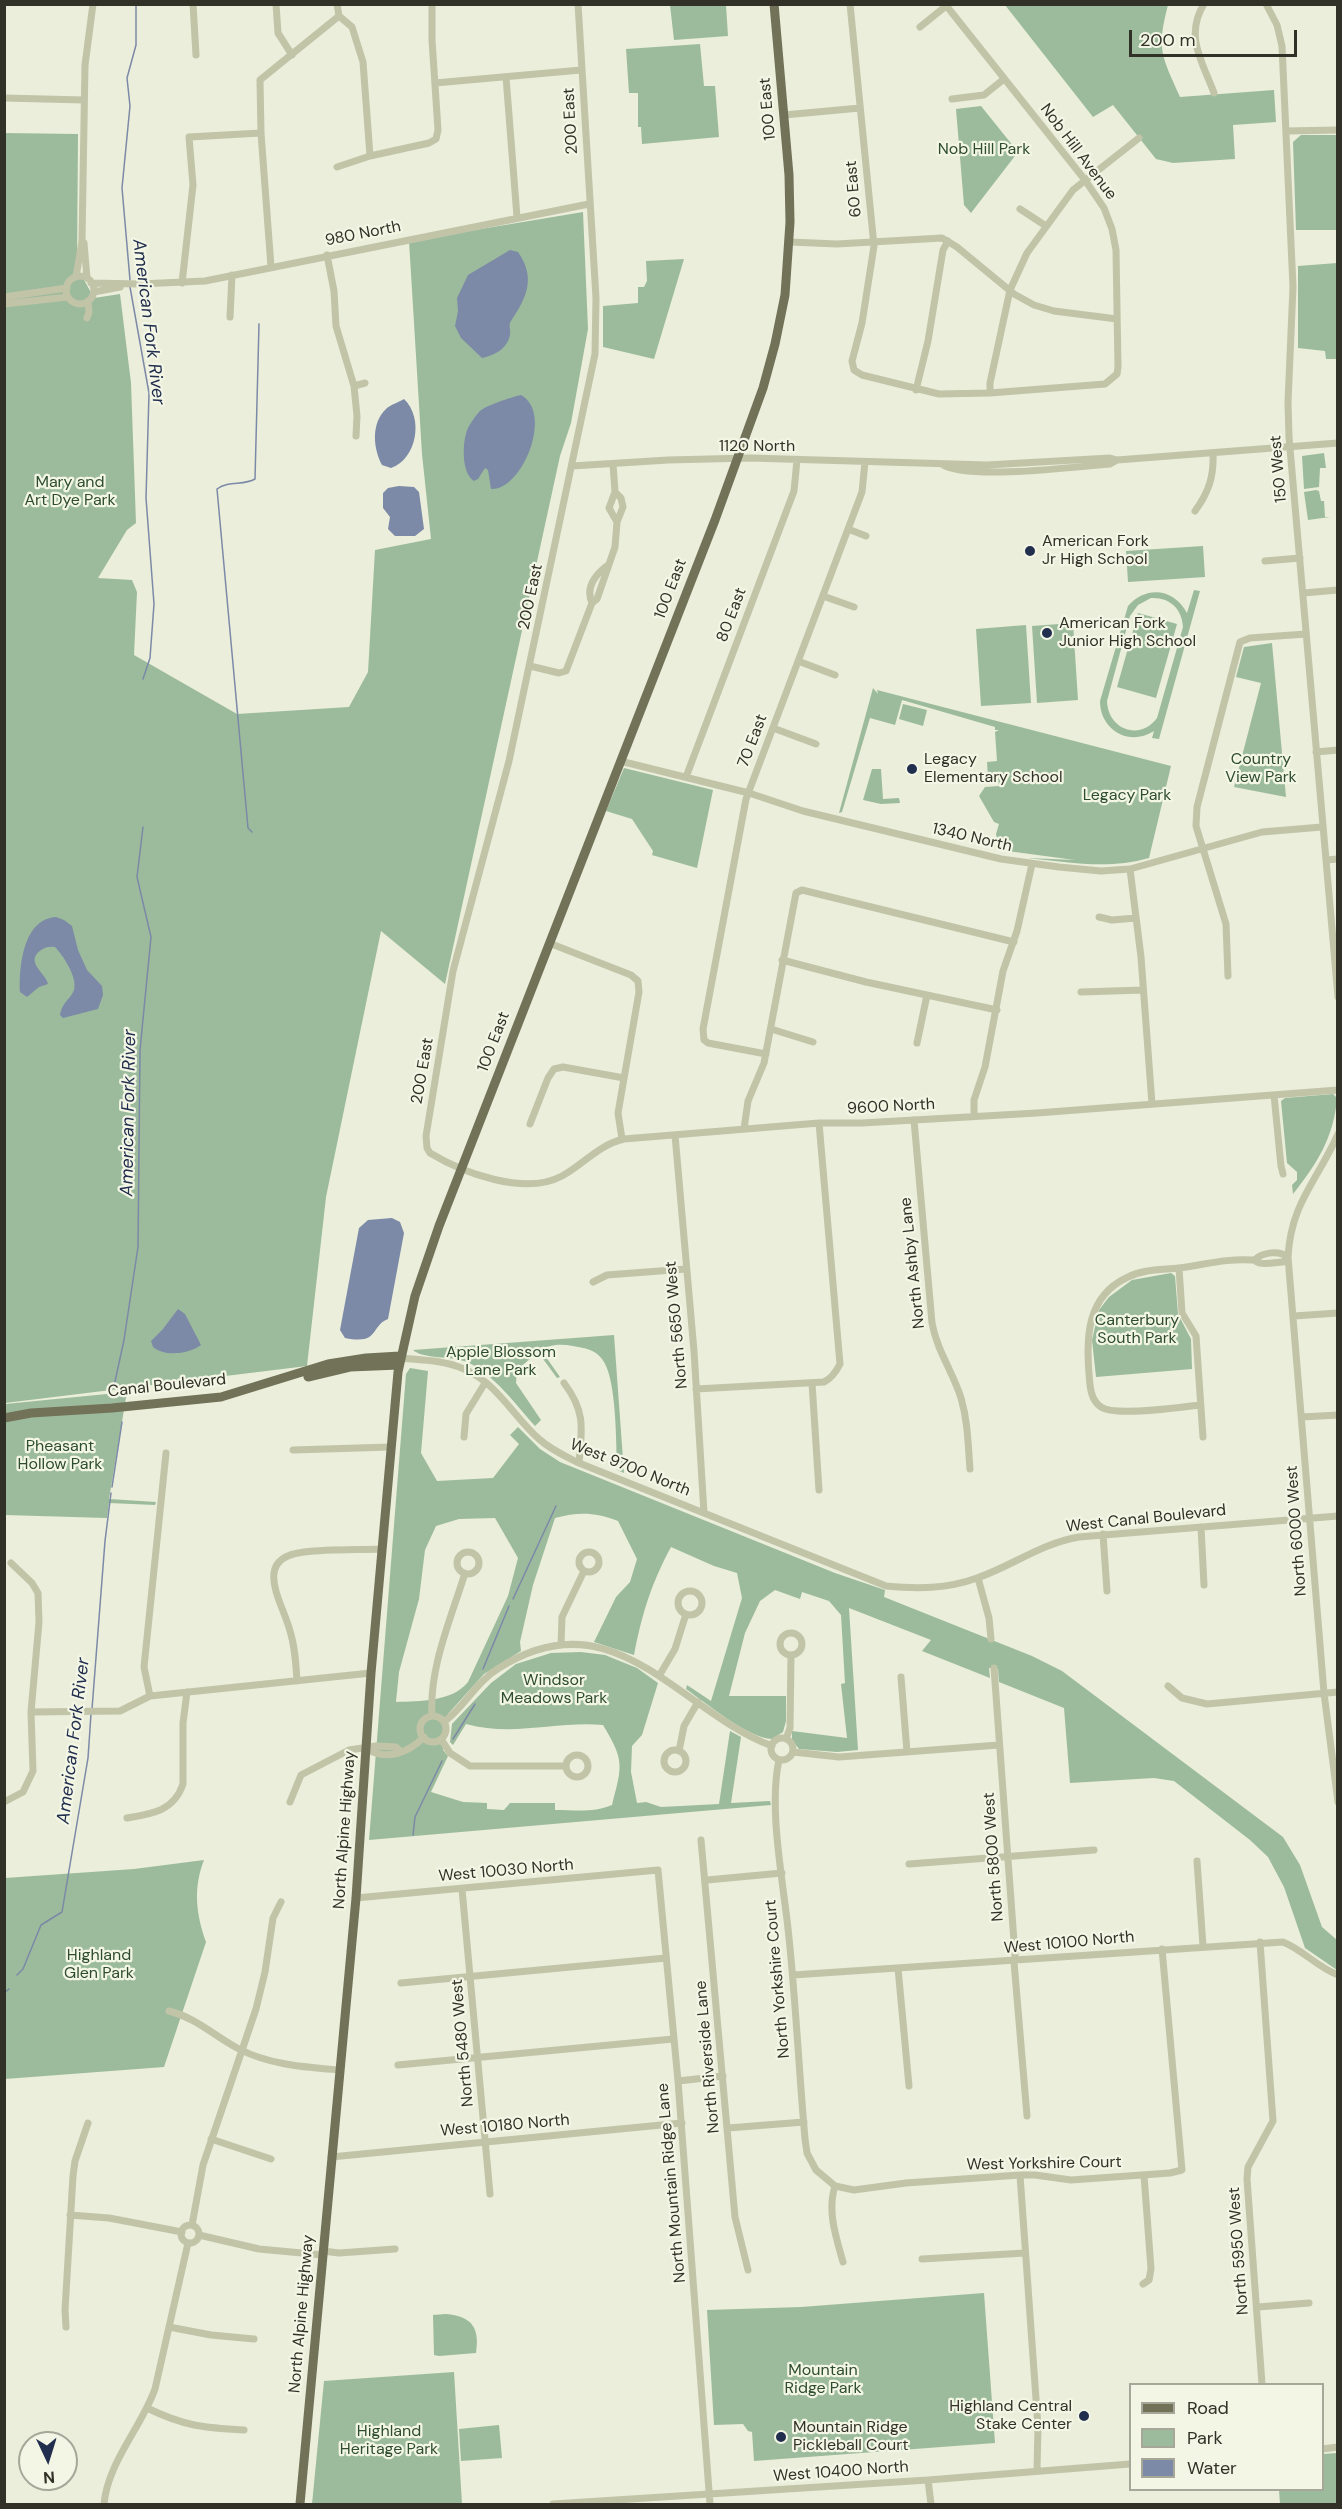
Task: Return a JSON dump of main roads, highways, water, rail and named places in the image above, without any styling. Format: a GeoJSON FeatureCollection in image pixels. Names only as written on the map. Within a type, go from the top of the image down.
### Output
{"type":"FeatureCollection","features":[{"type":"Feature","properties":{"kind":"main road","name":"100 East"},"geometry":{"type":"LineString","coordinates":[[462,1164],[758,404],[775,344],[790,242],[789,175],[774,4]]}},
{"type":"Feature","properties":{"kind":"main road","name":"North Alpine Highway"},"geometry":{"type":"LineString","coordinates":[[300,2505],[331,2157],[334,2069],[356,1898],[371,1673],[400,1360],[420,1277],[462,1164]]}},
{"type":"Feature","properties":{"kind":"main road","name":"Canal Boulevard"},"geometry":{"type":"LineString","coordinates":[[4,1418],[31,1413],[103,1409],[221,1397],[328,1364],[366,1358],[400,1360]]}},
{"type":"Feature","properties":{"kind":"main road","name":"Canal Boulevard"},"geometry":{"type":"LineString","coordinates":[[4,1424],[50,1416],[223,1403],[334,1370],[400,1360]]}},
{"type":"Feature","properties":{"kind":"water"},"geometry":{"type":"Polygon","coordinates":[[[510,250],[518,252],[527,270],[525,295],[510,323],[510,335],[506,344],[496,353],[482,358],[461,338],[455,326],[458,311],[457,298],[468,275],[510,250]]]}},
{"type":"Feature","properties":{"kind":"water"},"geometry":{"type":"Polygon","coordinates":[[[521,395],[530,404],[535,418],[530,449],[523,465],[513,478],[503,486],[491,489],[488,470],[485,468],[474,481],[467,471],[464,456],[466,434],[482,410],[521,395]]]}},
{"type":"Feature","properties":{"kind":"water"},"geometry":{"type":"Polygon","coordinates":[[[404,399],[414,417],[415,437],[407,456],[391,468],[382,465],[379,458],[375,444],[376,428],[386,409],[404,399]]]}},
{"type":"Feature","properties":{"kind":"water"},"geometry":{"type":"Polygon","coordinates":[[[414,487],[419,492],[424,529],[415,536],[395,536],[388,529],[390,517],[383,508],[383,493],[388,488],[414,487]]]}},
{"type":"Feature","properties":{"kind":"water"},"geometry":{"type":"Polygon","coordinates":[[[56,917],[72,926],[78,950],[87,970],[102,986],[103,995],[98,1009],[63,1018],[60,1015],[61,1010],[75,985],[69,967],[55,947],[43,949],[36,954],[35,959],[37,967],[48,984],[39,987],[27,997],[20,992],[22,958],[30,935],[36,926],[56,917]]]}},
{"type":"Feature","properties":{"kind":"water"},"geometry":{"type":"Polygon","coordinates":[[[392,1218],[400,1222],[404,1233],[388,1319],[382,1322],[369,1337],[345,1338],[340,1330],[359,1228],[368,1220],[392,1218]]]}},
{"type":"Feature","properties":{"kind":"water"},"geometry":{"type":"Polygon","coordinates":[[[178,1309],[185,1314],[201,1345],[190,1351],[177,1353],[158,1350],[153,1347],[151,1341],[178,1309]]]}},
{"type":"Feature","properties":{"kind":"waterway","name":"American Fork River"},"geometry":{"type":"LineString","coordinates":[[130,280],[122,188],[130,106],[127,78],[136,45],[136,4]]}},
{"type":"Feature","properties":{"kind":"waterway","name":"American Fork River"},"geometry":{"type":"LineString","coordinates":[[130,287],[149,393],[146,498],[154,604],[150,658],[143,679]]}},
{"type":"Feature","properties":{"kind":"waterway"},"geometry":{"type":"LineString","coordinates":[[252,832],[248,828],[217,489],[255,479],[259,324]]}},
{"type":"Feature","properties":{"kind":"waterway","name":"American Fork River"},"geometry":{"type":"LineString","coordinates":[[122,1397],[114,1386],[124,1340],[138,1247],[140,1050],[151,937],[137,877],[143,827]]}},
{"type":"Feature","properties":{"kind":"waterway","name":"American Fork River"},"geometry":{"type":"LineString","coordinates":[[112,1487],[122,1422]]}},
{"type":"Feature","properties":{"kind":"waterway","name":"American Fork River"},"geometry":{"type":"LineString","coordinates":[[92,1709],[111,1493]]}},
{"type":"Feature","properties":{"kind":"waterway"},"geometry":{"type":"LineString","coordinates":[[513,1599],[556,1506]]}},
{"type":"Feature","properties":{"kind":"waterway"},"geometry":{"type":"LineString","coordinates":[[483,1669],[509,1606]]}},
{"type":"Feature","properties":{"kind":"waterway"},"geometry":{"type":"LineString","coordinates":[[453,1739],[475,1704]]}},
{"type":"Feature","properties":{"kind":"waterway","name":"American Fork River"},"geometry":{"type":"LineString","coordinates":[[17,1975],[23,1969],[41,1925],[62,1912],[88,1758],[91,1714]]}},
{"type":"Feature","properties":{"kind":"waterway"},"geometry":{"type":"LineString","coordinates":[[413,1835],[415,1817],[442,1761]]}},
{"type":"Feature","properties":{"kind":"waterway","name":"American Fork River"},"geometry":{"type":"LineString","coordinates":[[4,1993],[9,1989]]}},
{"type":"Feature","properties":{"kind":"place","name":"American Fork Jr High School"},"geometry":{"type":"Point","coordinates":[1030,551]}},
{"type":"Feature","properties":{"kind":"place","name":"American Fork Junior High School"},"geometry":{"type":"Point","coordinates":[1047,633]}},
{"type":"Feature","properties":{"kind":"place","name":"Legacy Elementary School"},"geometry":{"type":"Point","coordinates":[912,769]}},
{"type":"Feature","properties":{"kind":"place","name":"Highland Central Stake Center"},"geometry":{"type":"Point","coordinates":[1084,2416]}},
{"type":"Feature","properties":{"kind":"place","name":"Mountain Ridge Pickleball Court"},"geometry":{"type":"Point","coordinates":[781,2437]}},
{"type":"Feature","properties":{"kind":"park label","name":"Nob Hill Park"},"geometry":{"type":"Point","coordinates":[984,150]}},
{"type":"Feature","properties":{"kind":"park label","name":"Mary and Art Dye Park"},"geometry":{"type":"Point","coordinates":[70,492]}},
{"type":"Feature","properties":{"kind":"park label","name":"Country View Park"},"geometry":{"type":"Point","coordinates":[1261,769]}},
{"type":"Feature","properties":{"kind":"park label","name":"Legacy Park"},"geometry":{"type":"Point","coordinates":[1127,796]}},
{"type":"Feature","properties":{"kind":"park label","name":"Canterbury South Park"},"geometry":{"type":"Point","coordinates":[1137,1330]}},
{"type":"Feature","properties":{"kind":"park label","name":"Apple Blossom Lane Park"},"geometry":{"type":"Point","coordinates":[501,1362]}},
{"type":"Feature","properties":{"kind":"park label","name":"Pheasant Hollow Park"},"geometry":{"type":"Point","coordinates":[60,1456]}},
{"type":"Feature","properties":{"kind":"park label","name":"Windsor Meadows Park"},"geometry":{"type":"Point","coordinates":[554,1690]}},
{"type":"Feature","properties":{"kind":"park label","name":"Highland Glen Park"},"geometry":{"type":"Point","coordinates":[99,1965]}},
{"type":"Feature","properties":{"kind":"park label","name":"Mountain Ridge Park"},"geometry":{"type":"Point","coordinates":[823,2380]}},
{"type":"Feature","properties":{"kind":"park label","name":"Highland Heritage Park"},"geometry":{"type":"Point","coordinates":[389,2441]}}]}
